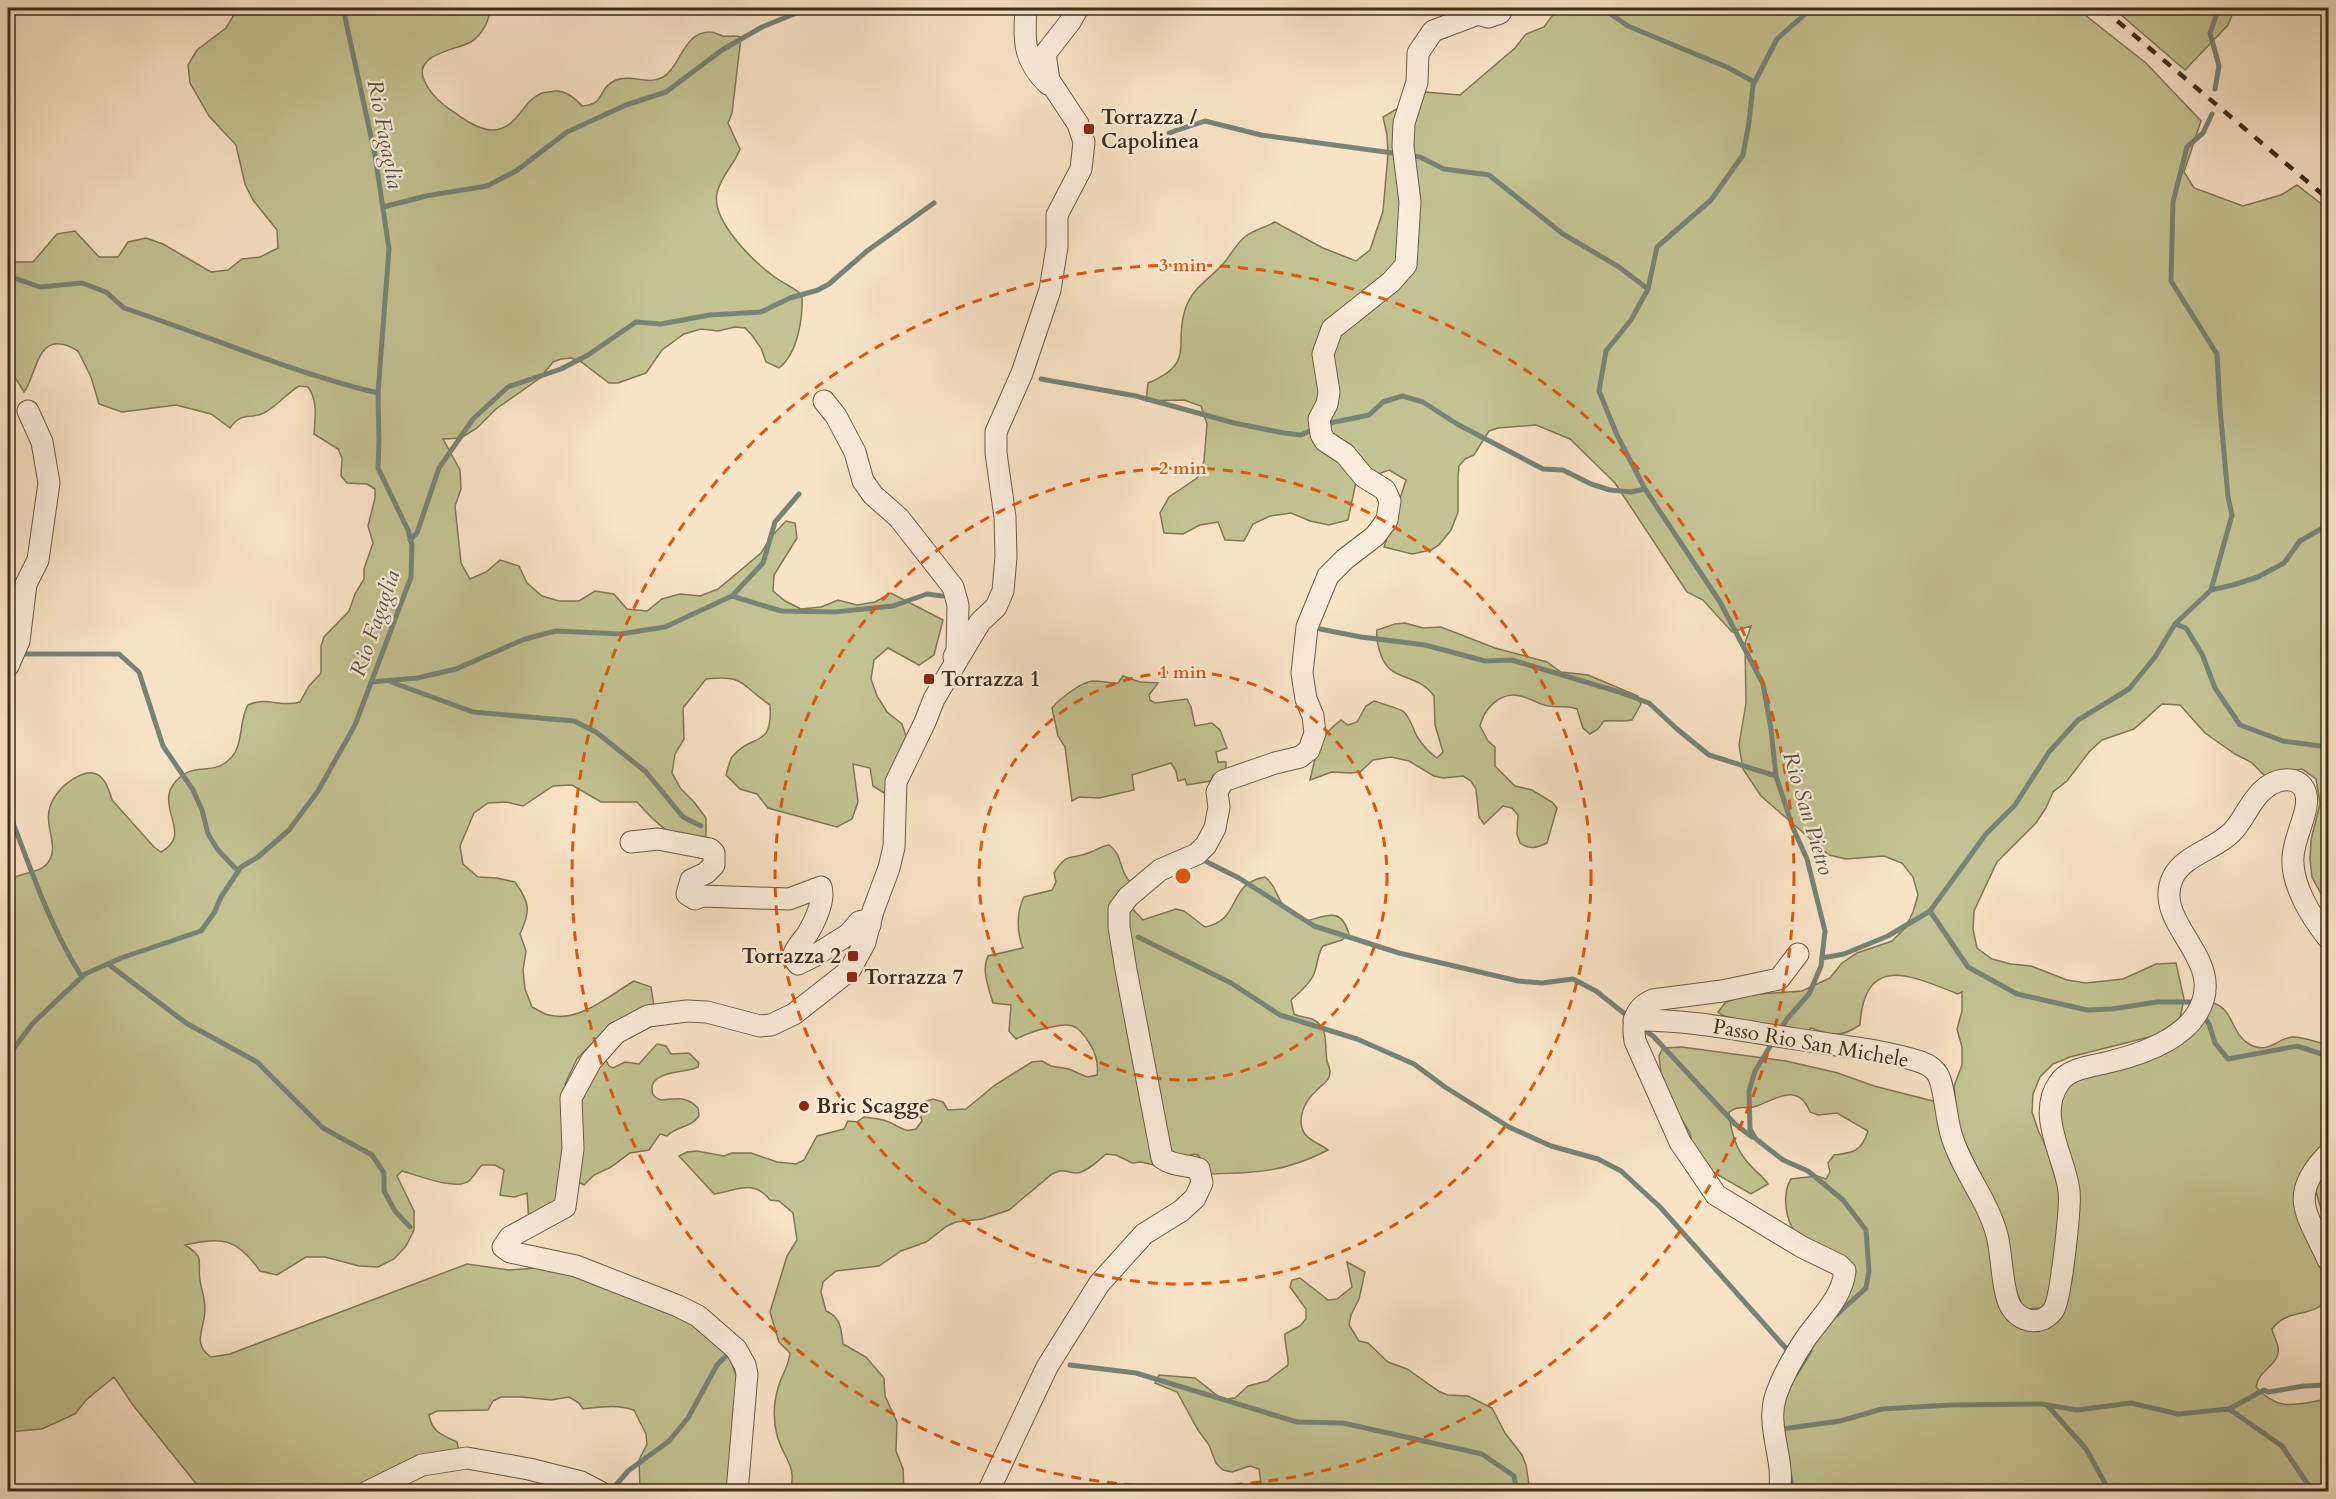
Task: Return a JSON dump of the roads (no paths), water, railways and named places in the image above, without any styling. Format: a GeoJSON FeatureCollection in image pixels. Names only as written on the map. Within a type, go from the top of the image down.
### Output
{"type":"FeatureCollection","features":[{"type":"Feature","properties":{"kind":"street"},"geometry":{"type":"LineString","coordinates":[[1026,8],[1026,47],[1030,62],[1035,72],[1055,91]]}},
{"type":"Feature","properties":{"kind":"street"},"geometry":{"type":"LineString","coordinates":[[737,1491],[747,1374],[736,1349],[698,1316],[678,1306],[576,1266],[516,1254],[506,1250],[504,1244],[510,1237],[557,1214],[565,1207],[573,1149],[571,1098],[591,1061],[616,1033],[648,1016],[666,1012],[706,1012],[760,1026],[784,1020],[850,970],[865,942],[894,847],[896,782],[925,723],[934,699],[980,622],[996,607],[1003,591],[1006,557],[1005,517],[996,453],[996,432],[1022,373],[1050,290],[1057,247],[1058,215],[1081,168],[1084,142],[1078,124],[1049,80],[1045,54],[1078,8]]}},
{"type":"Feature","properties":{"kind":"street"},"geometry":{"type":"LineString","coordinates":[[988,1491],[1047,1367],[1099,1284],[1144,1234],[1181,1211],[1195,1198],[1202,1183],[1199,1169],[1187,1165],[1172,1165],[1162,1158],[1126,970],[1119,927],[1119,909],[1128,897],[1160,870],[1197,854],[1206,845],[1215,828],[1219,807],[1217,792],[1223,781],[1255,769],[1300,757],[1310,750],[1315,733],[1302,673],[1307,627],[1328,576],[1345,559],[1375,536],[1387,520],[1390,501],[1385,490],[1364,477],[1345,454],[1325,441],[1321,434],[1319,419],[1327,404],[1329,392],[1323,354],[1332,329],[1391,282],[1406,265],[1410,202],[1403,146],[1404,123],[1417,82],[1418,53],[1433,31],[1478,14],[1488,17],[1500,13],[1503,8]]}},
{"type":"Feature","properties":{"kind":"street"},"geometry":{"type":"LineString","coordinates":[[824,401],[836,416],[855,452],[863,481],[873,495],[899,518],[953,587],[958,605],[957,651],[945,680]]}},
{"type":"Feature","properties":{"kind":"street"},"geometry":{"type":"LineString","coordinates":[[8,666],[18,641],[26,584],[38,560],[49,483],[42,442],[28,411]]}},
{"type":"Feature","properties":{"kind":"street","name":"Passo Rio San Michele"},"geometry":{"type":"LineString","coordinates":[[1634,1020],[1666,1020],[1882,1052],[1932,1067],[1941,1078],[1944,1106],[1953,1141],[1995,1228],[2007,1300],[2014,1312],[2022,1318],[2034,1321],[2044,1318],[2055,1307],[2069,1215],[2070,1194],[2051,1125],[2051,1106],[2056,1086],[2062,1078],[2076,1071],[2119,1060],[2160,1044],[2182,1030],[2196,1015],[2204,995],[2205,973],[2173,912],[2169,897],[2171,882],[2182,865],[2234,831],[2258,794],[2265,787],[2279,781],[2298,782],[2305,787],[2307,792],[2306,807],[2292,862],[2302,895],[2328,938]]}},
{"type":"Feature","properties":{"kind":"street"},"geometry":{"type":"LineString","coordinates":[[631,842],[658,839],[710,849],[714,853],[714,865],[706,873],[691,880],[687,894],[694,899],[702,896],[789,899],[821,887],[822,898],[809,932],[793,957],[798,964],[849,934],[859,922],[863,921],[870,925]]}},
{"type":"Feature","properties":{"kind":"street"},"geometry":{"type":"LineString","coordinates":[[1779,1491],[1780,1480],[1773,1426],[1775,1397],[1789,1365],[1840,1293],[1845,1271],[1839,1265],[1802,1247],[1716,1195],[1680,1142],[1635,1041],[1634,1020],[1636,1012],[1644,1004],[1653,1000],[1722,991],[1779,979],[1798,954]]}},
{"type":"Feature","properties":{"kind":"street"},"geometry":{"type":"LineString","coordinates":[[2328,1154],[2314,1168],[2306,1181],[2303,1196],[2306,1212],[2328,1260]]}},
{"type":"Feature","properties":{"kind":"street"},"geometry":{"type":"LineString","coordinates":[[367,1491],[422,1464],[467,1458],[571,1479],[600,1491]]}},
{"type":"Feature","properties":{"kind":"waterway","name":"Rio Fagaglia"},"geometry":{"type":"LineString","coordinates":[[8,1056],[33,1023],[85,974],[121,958],[201,931],[241,867],[258,857],[289,830],[318,791],[355,725],[411,577],[412,545],[408,530],[378,468],[378,393],[389,249],[375,155],[343,8]]}},
{"type":"Feature","properties":{"kind":"waterway"},"geometry":{"type":"LineString","coordinates":[[383,207],[426,196],[487,186],[516,171],[567,132],[626,105],[666,92],[722,50],[762,27],[809,8]]}},
{"type":"Feature","properties":{"kind":"waterway"},"geometry":{"type":"LineString","coordinates":[[1602,8],[1628,26],[1729,68],[1754,82]]}},
{"type":"Feature","properties":{"kind":"waterway","name":"Rio San Pietro"},"geometry":{"type":"LineString","coordinates":[[1779,1032],[1809,994],[1821,966],[1825,931],[1807,859],[1793,828],[1776,776],[1763,684],[1720,602],[1645,489],[1617,435],[1599,391],[1606,351],[1631,320],[1648,289],[1657,247],[1711,200],[1743,155],[1753,85],[1777,39],[1812,8]]}},
{"type":"Feature","properties":{"kind":"waterway"},"geometry":{"type":"LineString","coordinates":[[2215,89],[2219,66],[2210,33],[2219,8]]}},
{"type":"Feature","properties":{"kind":"waterway"},"geometry":{"type":"LineString","coordinates":[[2211,590],[2232,515],[2228,497],[2217,354],[2171,281],[2173,202],[2187,147],[2203,133],[2212,114]]}},
{"type":"Feature","properties":{"kind":"waterway"},"geometry":{"type":"LineString","coordinates":[[1169,133],[1205,121],[1261,135],[1400,154]]}},
{"type":"Feature","properties":{"kind":"waterway"},"geometry":{"type":"LineString","coordinates":[[1409,155],[1420,157],[1444,169],[1489,175],[1563,234],[1619,267],[1648,289]]}},
{"type":"Feature","properties":{"kind":"waterway"},"geometry":{"type":"LineString","coordinates":[[410,540],[417,533],[439,468],[473,419],[508,387],[561,369],[588,355],[636,322],[661,324],[710,315],[761,312],[790,298],[818,290],[934,203]]}},
{"type":"Feature","properties":{"kind":"waterway"},"geometry":{"type":"LineString","coordinates":[[8,276],[40,287],[82,283],[106,292],[124,308],[313,375],[378,393]]}},
{"type":"Feature","properties":{"kind":"waterway"},"geometry":{"type":"LineString","coordinates":[[1041,379],[1136,396],[1234,423],[1284,433],[1301,435],[1314,429]]}},
{"type":"Feature","properties":{"kind":"waterway"},"geometry":{"type":"LineString","coordinates":[[1325,424],[1369,415],[1383,402],[1402,396],[1423,402],[1457,424],[1543,469],[1563,470],[1591,484],[1610,490],[1631,492],[1645,489]]}},
{"type":"Feature","properties":{"kind":"waterway"},"geometry":{"type":"LineString","coordinates":[[732,596],[763,563],[775,522],[799,494]]}},
{"type":"Feature","properties":{"kind":"waterway"},"geometry":{"type":"LineString","coordinates":[[1822,958],[1844,954],[1888,936],[1930,911],[1986,834],[2015,805],[2049,752],[2078,720],[2129,689],[2155,657],[2175,624],[2211,590],[2258,577],[2284,563],[2300,541],[2328,525]]}},
{"type":"Feature","properties":{"kind":"waterway"},"geometry":{"type":"LineString","coordinates":[[371,682],[417,678],[456,669],[525,639],[556,631],[621,634],[665,627],[732,596],[781,611],[835,612],[893,606],[927,594],[942,596]]}},
{"type":"Feature","properties":{"kind":"waterway"},"geometry":{"type":"LineString","coordinates":[[2175,624],[2186,628],[2202,654],[2215,688],[2240,725],[2283,741],[2328,747]]}},
{"type":"Feature","properties":{"kind":"waterway"},"geometry":{"type":"LineString","coordinates":[[1320,629],[1425,645],[1485,661],[1512,660],[1616,691],[1649,703],[1709,755],[1776,776]]}},
{"type":"Feature","properties":{"kind":"waterway"},"geometry":{"type":"LineString","coordinates":[[18,654],[119,654],[139,672],[163,746],[193,790],[202,810],[208,834],[218,850],[238,871]]}},
{"type":"Feature","properties":{"kind":"waterway"},"geometry":{"type":"LineString","coordinates":[[391,682],[473,712],[574,721],[596,732],[646,772],[683,817],[701,826]]}},
{"type":"Feature","properties":{"kind":"waterway"},"geometry":{"type":"LineString","coordinates":[[8,810],[50,917],[82,977]]}},
{"type":"Feature","properties":{"kind":"waterway"},"geometry":{"type":"LineString","coordinates":[[1207,862],[1239,878],[1314,926],[1399,953],[1518,981],[1542,983],[1573,979],[1596,991],[1630,1018]]}},
{"type":"Feature","properties":{"kind":"waterway"},"geometry":{"type":"LineString","coordinates":[[1930,911],[1968,967],[2017,994],[2087,1010],[2112,1009],[2157,1002],[2194,1002]]}},
{"type":"Feature","properties":{"kind":"waterway"},"geometry":{"type":"LineString","coordinates":[[1138,937],[1231,983],[1280,1015],[1357,1039],[1414,1064],[1445,1087],[1509,1127],[1551,1146],[1598,1159],[1621,1171],[1660,1207],[1791,1354]]}},
{"type":"Feature","properties":{"kind":"waterway"},"geometry":{"type":"LineString","coordinates":[[108,964],[186,1023],[257,1062],[323,1128],[372,1155],[384,1173],[384,1191],[395,1211],[410,1227]]}},
{"type":"Feature","properties":{"kind":"waterway"},"geometry":{"type":"LineString","coordinates":[[2203,1015],[2209,1024],[2215,1043],[2228,1059],[2297,1046],[2328,1056]]}},
{"type":"Feature","properties":{"kind":"waterway"},"geometry":{"type":"LineString","coordinates":[[1641,1027],[1654,1037],[1735,1124],[1752,1137]]}},
{"type":"Feature","properties":{"kind":"waterway","name":"Rio San Pietro"},"geometry":{"type":"LineString","coordinates":[[1774,1040],[1755,1071],[1749,1091],[1750,1129],[1756,1139],[1783,1160],[1808,1171],[1843,1200],[1866,1230],[1869,1271],[1866,1288],[1832,1319]]}},
{"type":"Feature","properties":{"kind":"waterway","name":"Rio San Pietro"},"geometry":{"type":"LineString","coordinates":[[1796,1374],[1810,1351]]}},
{"type":"Feature","properties":{"kind":"waterway"},"geometry":{"type":"LineString","coordinates":[[610,1492],[628,1471],[669,1441],[688,1418],[717,1365],[730,1352]]}},
{"type":"Feature","properties":{"kind":"waterway"},"geometry":{"type":"LineString","coordinates":[[1070,1365],[1136,1373],[1297,1422],[1343,1423],[1482,1454],[1514,1476],[1517,1492]]}},
{"type":"Feature","properties":{"kind":"waterway"},"geometry":{"type":"LineString","coordinates":[[2229,1409],[2264,1390],[2268,1392],[2328,1385]]}},
{"type":"Feature","properties":{"kind":"waterway"},"geometry":{"type":"LineString","coordinates":[[1782,1429],[1840,1421],[1882,1409],[1951,1405],[2042,1404],[2077,1410],[2131,1403],[2178,1414],[2229,1409],[2282,1446],[2313,1492]]}},
{"type":"Feature","properties":{"kind":"waterway"},"geometry":{"type":"LineString","coordinates":[[2048,1406],[2086,1449],[2110,1492]]}},
{"type":"Feature","properties":{"kind":"waterway","name":"Rio San Pietro"},"geometry":{"type":"LineString","coordinates":[[1790,1476],[1793,1492]]}},
{"type":"Feature","properties":{"kind":"railway"},"geometry":{"type":"LineString","coordinates":[[2102,8],[2328,199]]}},
{"type":"Feature","properties":{"kind":"place","name":"Torrazza / Capolinea"},"geometry":{"type":"Point","coordinates":[1089,129]}},
{"type":"Feature","properties":{"kind":"place","name":"Torrazza 1"},"geometry":{"type":"Point","coordinates":[929,679]}},
{"type":"Feature","properties":{"kind":"place","name":"Torrazza 2"},"geometry":{"type":"Point","coordinates":[853,956]}},
{"type":"Feature","properties":{"kind":"place","name":"Torrazza 7"},"geometry":{"type":"Point","coordinates":[852,977]}},
{"type":"Feature","properties":{"kind":"place","name":"Bric Scagge"},"geometry":{"type":"Point","coordinates":[804,1106]}}]}
